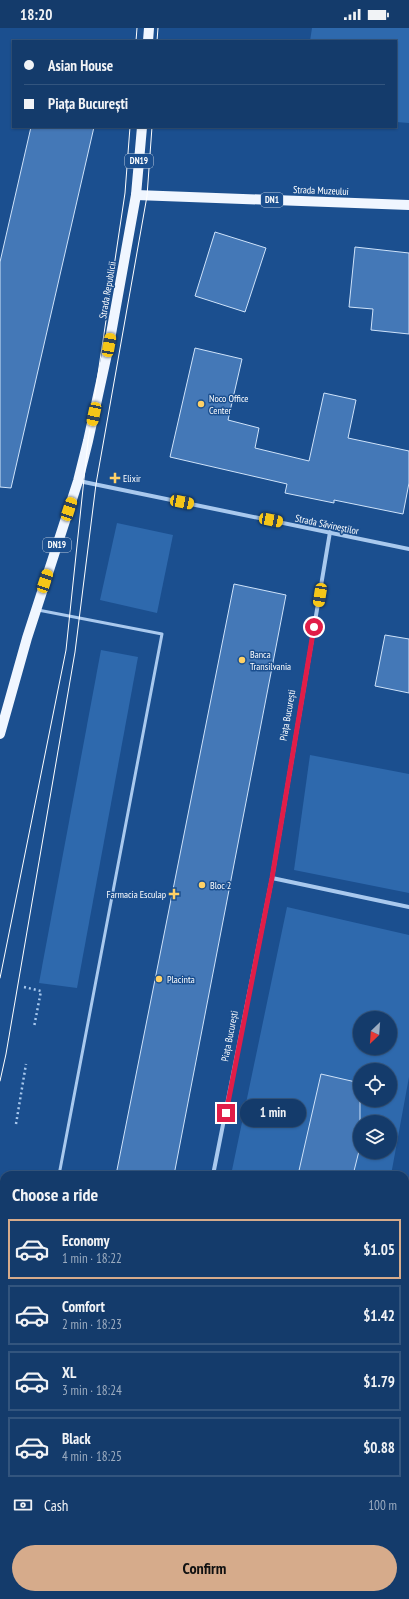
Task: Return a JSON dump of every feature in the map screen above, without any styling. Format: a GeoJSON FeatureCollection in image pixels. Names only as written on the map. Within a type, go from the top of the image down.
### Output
{"type":"FeatureCollection","features":[{"type":"Feature","properties":{"kind":"main road"},"geometry":{"type":"LineString","coordinates":[[148,40],[149,28]]}},
{"type":"Feature","properties":{"kind":"main road","name":"Strada Republicii"},"geometry":{"type":"LineString","coordinates":[[0,734],[27,638],[78,481],[109,345],[136,195],[142,128]]}},
{"type":"Feature","properties":{"kind":"main road","name":"Strada Muzeului"},"geometry":{"type":"LineString","coordinates":[[136,195],[409,205]]}},
{"type":"Feature","properties":{"kind":"street","name":"Strada Săvineștilor"},"geometry":{"type":"LineString","coordinates":[[78,481],[409,549]]}},
{"type":"Feature","properties":{"kind":"street","name":"Piața București"},"geometry":{"type":"LineString","coordinates":[[214,1171],[272,878],[330,532]]}},
{"type":"Feature","properties":{"kind":"street"},"geometry":{"type":"LineString","coordinates":[[272,878],[409,907]]}},
{"type":"Feature","properties":{"kind":"lane"},"geometry":{"type":"LineString","coordinates":[[36,610],[162,634],[60,1171]]}},
{"type":"Feature","properties":{"kind":"path"},"geometry":{"type":"LineString","coordinates":[[24,987],[41,991],[34,1027]]}},
{"type":"Feature","properties":{"kind":"path"},"geometry":{"type":"LineString","coordinates":[[16,1124],[26,1064]]}},
{"type":"Feature","properties":{"kind":"shaded area"},"geometry":{"type":"Polygon","coordinates":[[[312,28],[409,28],[409,123],[397,122],[397,40],[310,40],[312,28]]]}},
{"type":"Feature","properties":{"kind":"shaded area"},"geometry":{"type":"Polygon","coordinates":[[[117,523],[173,535],[157,613],[100,600],[117,523]]]}},
{"type":"Feature","properties":{"kind":"shaded area"},"geometry":{"type":"Polygon","coordinates":[[[101,650],[138,657],[77,988],[39,983],[101,650]]]}},
{"type":"Feature","properties":{"kind":"shaded area"},"geometry":{"type":"Polygon","coordinates":[[[310,755],[409,774],[409,893],[294,870],[310,755]]]}},
{"type":"Feature","properties":{"kind":"shaded area"},"geometry":{"type":"Polygon","coordinates":[[[287,907],[409,935],[409,1077],[397,1142],[397,1115],[353,1115],[353,1159],[394,1159],[392,1171],[232,1171],[287,907]]]}},
{"type":"Feature","properties":{"kind":"building"},"geometry":{"type":"Polygon","coordinates":[[[31,128],[94,128],[11,488],[0,487],[0,262],[31,128]]]}},
{"type":"Feature","properties":{"kind":"building"},"geometry":{"type":"Polygon","coordinates":[[[215,232],[266,248],[245,312],[195,296],[215,232]]]}},
{"type":"Feature","properties":{"kind":"building"},"geometry":{"type":"Polygon","coordinates":[[[355,247],[409,253],[409,334],[371,330],[373,309],[349,307],[355,247]]]}},
{"type":"Feature","properties":{"kind":"building"},"geometry":{"type":"Polygon","coordinates":[[[195,348],[242,359],[228,420],[259,428],[255,448],[309,461],[324,393],[356,400],[348,438],[409,451],[409,483],[403,514],[334,500],[334,503],[285,493],[287,484],[170,457],[195,348]]]}},
{"type":"Feature","properties":{"kind":"building","name":"Bloc 2"},"geometry":{"type":"Polygon","coordinates":[[[234,584],[286,595],[175,1171],[117,1171],[234,584]]]}},
{"type":"Feature","properties":{"kind":"building"},"geometry":{"type":"Polygon","coordinates":[[[385,635],[409,639],[409,693],[375,686],[385,635]]]}},
{"type":"Feature","properties":{"kind":"building"},"geometry":{"type":"Polygon","coordinates":[[[321,1074],[353,1081],[353,1107],[360,1107],[360,1115],[353,1115],[353,1159],[357,1159],[354,1171],[299,1171],[321,1074]]]}},
{"type":"Feature","properties":{"kind":"tram line"},"geometry":{"type":"LineString","coordinates":[[136,40],[137,28]]}},
{"type":"Feature","properties":{"kind":"tram line"},"geometry":{"type":"LineString","coordinates":[[157,40],[158,28]]}},
{"type":"Feature","properties":{"kind":"tram line"},"geometry":{"type":"LineString","coordinates":[[0,978],[66,650],[88,441],[125,193],[130,128]]}},
{"type":"Feature","properties":{"kind":"tram line"},"geometry":{"type":"LineString","coordinates":[[0,1081],[6,1054],[75,652],[96,484],[147,196],[152,128]]}},
{"type":"Feature","properties":{"kind":"place","name":"Noco Office Center"},"geometry":{"type":"Point","coordinates":[201,404]}},
{"type":"Feature","properties":{"kind":"place","name":"Elixir"},"geometry":{"type":"Point","coordinates":[115,478]}},
{"type":"Feature","properties":{"kind":"place","name":"Banca Transilvania"},"geometry":{"type":"Point","coordinates":[242,660]}},
{"type":"Feature","properties":{"kind":"place","name":"Bloc 2"},"geometry":{"type":"Point","coordinates":[202,885]}},
{"type":"Feature","properties":{"kind":"place","name":"Farmacia Esculap"},"geometry":{"type":"Point","coordinates":[174,894]}},
{"type":"Feature","properties":{"kind":"place","name":"Placinta"},"geometry":{"type":"Point","coordinates":[159,979]}},
{"type":"Feature","properties":{"kind":"route"},"geometry":{"type":"LineString","coordinates":[[226,1113],[272,878],[314,627]]}}]}
